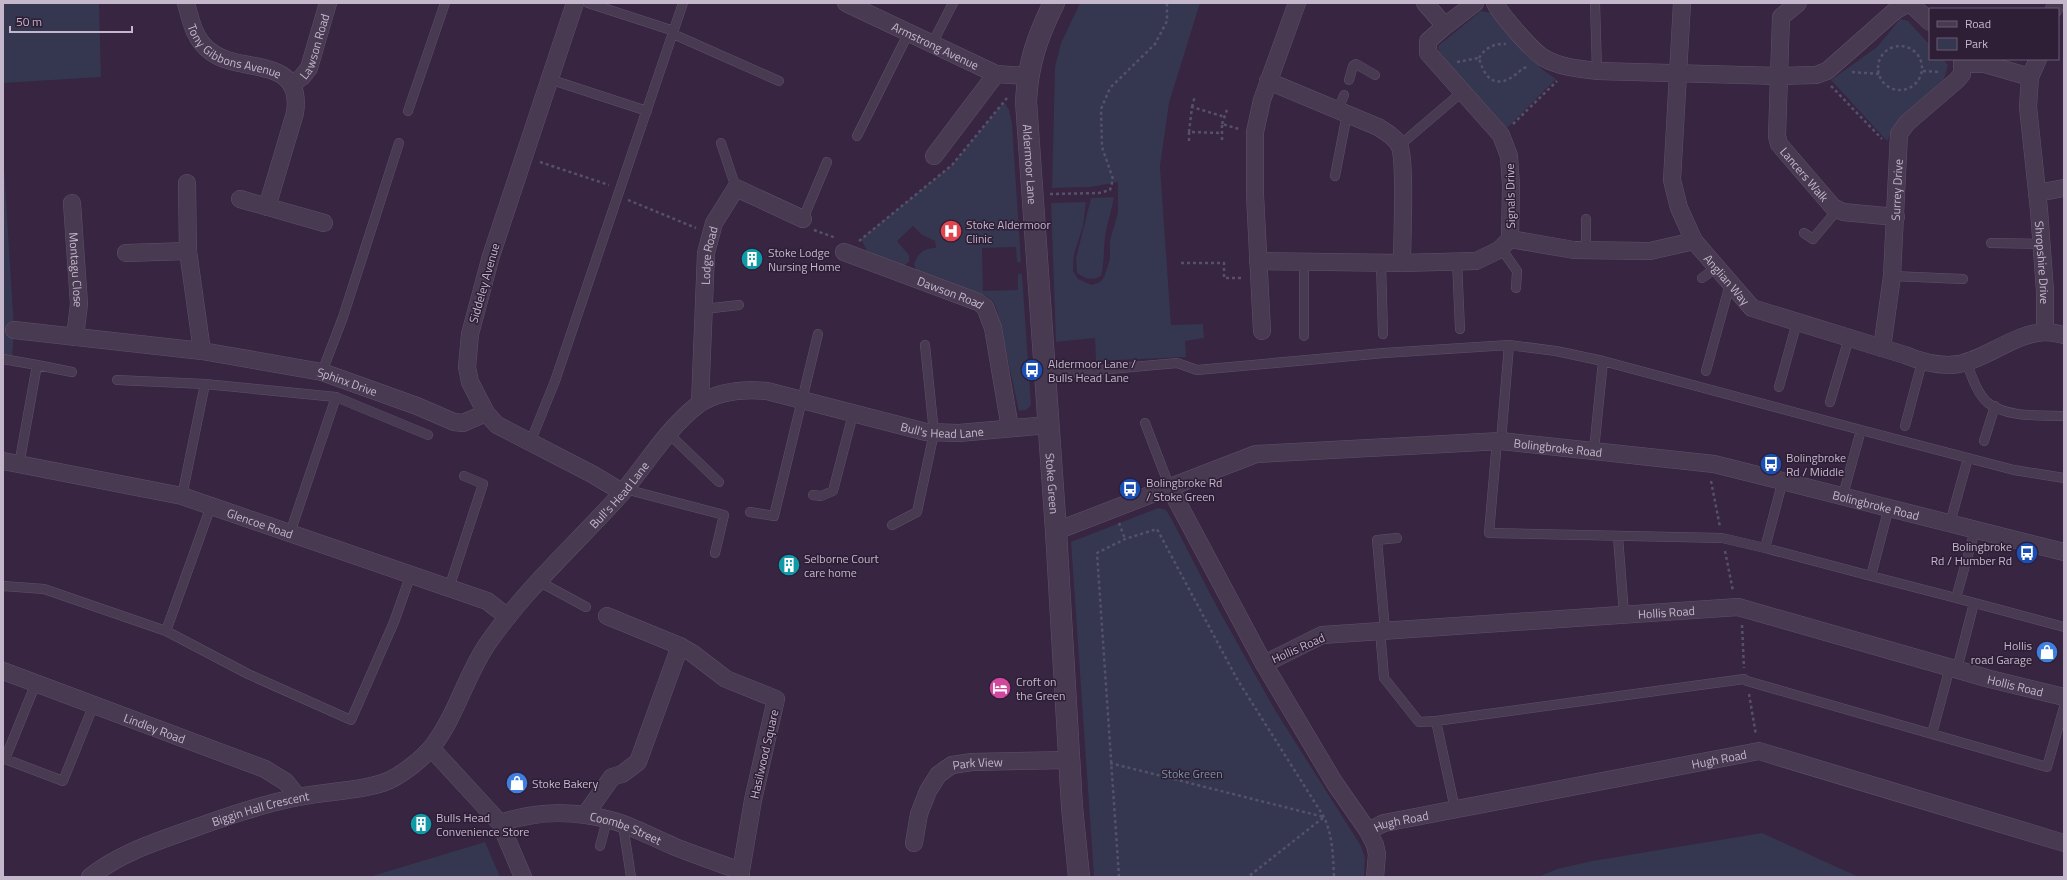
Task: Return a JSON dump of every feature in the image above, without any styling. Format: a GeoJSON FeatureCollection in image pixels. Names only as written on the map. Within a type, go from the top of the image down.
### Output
{"type":"FeatureCollection","features":[{"type":"Feature","properties":{"kind":"street","name":"Tony Gibbons Avenue"},"geometry":{"type":"LineString","coordinates":[[186,3],[192,26],[203,45],[211,52],[222,58],[270,69],[280,74],[292,84],[297,102],[295,113],[267,207]]}},
{"type":"Feature","properties":{"kind":"street","name":"Lawson Road"},"geometry":{"type":"LineString","coordinates":[[292,84],[302,77],[309,68],[328,3]]}},
{"type":"Feature","properties":{"kind":"street","name":"Siddeley Avenue"},"geometry":{"type":"LineString","coordinates":[[576,3],[549,79],[492,256],[470,334],[467,367],[470,382],[486,413],[497,425],[624,491]]}},
{"type":"Feature","properties":{"kind":"street","name":"Aldermoor Lane"},"geometry":{"type":"LineString","coordinates":[[1048,425],[1026,101],[1027,76],[1035,45],[1054,3]]}},
{"type":"Feature","properties":{"kind":"street"},"geometry":{"type":"LineString","coordinates":[[1262,331],[1258,261],[1255,134],[1258,116],[1268,81],[1297,3]]}},
{"type":"Feature","properties":{"kind":"street"},"geometry":{"type":"LineString","coordinates":[[1425,3],[1445,26]]}},
{"type":"Feature","properties":{"kind":"street","name":"Signals Drive"},"geometry":{"type":"LineString","coordinates":[[1474,3],[1445,26],[1428,42],[1428,53],[1501,136],[1509,156],[1512,186],[1506,243]]}},
{"type":"Feature","properties":{"kind":"street"},"geometry":{"type":"LineString","coordinates":[[1495,3],[1515,30],[1543,58],[1564,65],[1597,71],[1779,76],[1826,71],[1896,10],[1910,3],[1929,21]]}},
{"type":"Feature","properties":{"kind":"street","name":"Anglian Way"},"geometry":{"type":"LineString","coordinates":[[1682,3],[1672,180],[1679,208],[1694,241],[1752,308],[1882,348],[1922,362],[1944,365],[1966,361],[2015,340],[2045,332],[2064,335]]}},
{"type":"Feature","properties":{"kind":"street"},"geometry":{"type":"LineString","coordinates":[[1779,76],[1781,17],[1798,3]]}},
{"type":"Feature","properties":{"kind":"street","name":"Armstrong Avenue"},"geometry":{"type":"LineString","coordinates":[[850,4],[996,74],[1027,76]]}},
{"type":"Feature","properties":{"kind":"street","name":"Shropshire Drive"},"geometry":{"type":"LineString","coordinates":[[2038,60],[2030,77],[2028,107],[2045,291],[2045,332]]}},
{"type":"Feature","properties":{"kind":"street"},"geometry":{"type":"LineString","coordinates":[[1962,62],[1985,64],[2030,77]]}},
{"type":"Feature","properties":{"kind":"street","name":"Surrey Drive"},"geometry":{"type":"LineString","coordinates":[[1882,348],[1892,276],[1899,134],[1907,123],[1957,80],[1962,74],[1962,62]]}},
{"type":"Feature","properties":{"kind":"street"},"geometry":{"type":"LineString","coordinates":[[934,156],[996,74]]}},
{"type":"Feature","properties":{"kind":"street","name":"Lancers Walk"},"geometry":{"type":"LineString","coordinates":[[1779,76],[1777,136],[1779,144],[1833,207],[1858,214],[1896,217]]}},
{"type":"Feature","properties":{"kind":"street"},"geometry":{"type":"LineString","coordinates":[[1268,81],[1343,106],[1378,127],[1392,137],[1400,146],[1402,165],[1402,263]]}},
{"type":"Feature","properties":{"kind":"street"},"geometry":{"type":"LineString","coordinates":[[187,183],[188,251],[202,351]]}},
{"type":"Feature","properties":{"kind":"street"},"geometry":{"type":"LineString","coordinates":[[736,188],[803,219]]}},
{"type":"Feature","properties":{"kind":"street","name":"Lodge Road"},"geometry":{"type":"LineString","coordinates":[[700,404],[706,253],[714,223],[736,188]]}},
{"type":"Feature","properties":{"kind":"street"},"geometry":{"type":"LineString","coordinates":[[2037,193],[2064,188]]}},
{"type":"Feature","properties":{"kind":"street"},"geometry":{"type":"LineString","coordinates":[[240,199],[324,223]]}},
{"type":"Feature","properties":{"kind":"street","name":"Montagu Close"},"geometry":{"type":"LineString","coordinates":[[72,203],[79,304],[75,337]]}},
{"type":"Feature","properties":{"kind":"street"},"geometry":{"type":"LineString","coordinates":[[1258,261],[1402,263],[1476,261],[1506,243],[1574,250],[1650,251],[1694,241]]}},
{"type":"Feature","properties":{"kind":"street"},"geometry":{"type":"LineString","coordinates":[[126,253],[188,251]]}},
{"type":"Feature","properties":{"kind":"street","name":"Dawson Road"},"geometry":{"type":"LineString","coordinates":[[844,252],[978,302],[985,307],[993,328],[1010,428]]}},
{"type":"Feature","properties":{"kind":"street","name":"Sphinx Drive"},"geometry":{"type":"LineString","coordinates":[[14,330],[202,351],[322,372],[417,406],[454,422],[463,423],[486,413]]}},
{"type":"Feature","properties":{"kind":"street","name":"Bull's Head Lane"},"geometry":{"type":"LineString","coordinates":[[431,748],[453,715],[485,648],[508,617],[624,491],[669,434],[700,404],[720,395],[752,390],[767,392],[853,414],[934,432],[1048,425]]}},
{"type":"Feature","properties":{"kind":"street","name":"Stoke Green"},"geometry":{"type":"LineString","coordinates":[[1048,425],[1056,531],[1069,760],[1079,877]]}},
{"type":"Feature","properties":{"kind":"street","name":"Bolingbroke Road"},"geometry":{"type":"LineString","coordinates":[[1056,531],[1256,454],[1499,441],[1714,464],[1783,480],[2064,552]]}},
{"type":"Feature","properties":{"kind":"street","name":"Glencoe Road"},"geometry":{"type":"LineString","coordinates":[[11,463],[182,496],[487,601],[508,617]]}},
{"type":"Feature","properties":{"kind":"street"},"geometry":{"type":"LineString","coordinates":[[1170,488],[1264,664],[1322,762],[1368,831],[1375,845],[1376,870],[1390,877]]}},
{"type":"Feature","properties":{"kind":"street","name":"Hollis Road"},"geometry":{"type":"LineString","coordinates":[[1264,664],[1322,635],[1738,607],[1954,668],[2064,697]]}},
{"type":"Feature","properties":{"kind":"street","name":"Hasilwood Square"},"geometry":{"type":"LineString","coordinates":[[608,616],[680,646],[692,653],[726,680],[776,699],[753,800],[741,874]]}},
{"type":"Feature","properties":{"kind":"street"},"geometry":{"type":"LineString","coordinates":[[585,815],[612,777],[622,774],[638,762],[680,646]]}},
{"type":"Feature","properties":{"kind":"street","name":"Lindley Road"},"geometry":{"type":"LineString","coordinates":[[3,671],[265,769],[286,782],[298,797]]}},
{"type":"Feature","properties":{"kind":"street"},"geometry":{"type":"LineString","coordinates":[[431,748],[500,823],[523,877]]}},
{"type":"Feature","properties":{"kind":"street","name":"Biggin Hall Crescent"},"geometry":{"type":"LineString","coordinates":[[90,877],[140,848],[232,814],[298,797],[366,786],[390,780],[410,766],[431,748]]}},
{"type":"Feature","properties":{"kind":"street","name":"Hugh Road"},"geometry":{"type":"LineString","coordinates":[[1368,831],[1384,823],[1759,751],[2064,844]]}},
{"type":"Feature","properties":{"kind":"street","name":"Park View"},"geometry":{"type":"LineString","coordinates":[[914,843],[919,814],[928,791],[938,775],[952,765],[972,762],[1069,760]]}},
{"type":"Feature","properties":{"kind":"street","name":"Coombe Street"},"geometry":{"type":"LineString","coordinates":[[500,823],[521,816],[545,812],[585,815],[615,822],[741,874]]}},
{"type":"Feature","properties":{"kind":"lane"},"geometry":{"type":"LineString","coordinates":[[408,111],[445,3]]}},
{"type":"Feature","properties":{"kind":"lane"},"geometry":{"type":"LineString","coordinates":[[588,3],[673,32],[779,81]]}},
{"type":"Feature","properties":{"kind":"lane"},"geometry":{"type":"LineString","coordinates":[[530,443],[555,381],[683,3]]}},
{"type":"Feature","properties":{"kind":"lane"},"geometry":{"type":"LineString","coordinates":[[932,44],[953,3]]}},
{"type":"Feature","properties":{"kind":"lane"},"geometry":{"type":"LineString","coordinates":[[1595,3],[1597,71]]}},
{"type":"Feature","properties":{"kind":"lane"},"geometry":{"type":"LineString","coordinates":[[857,136],[909,32]]}},
{"type":"Feature","properties":{"kind":"lane"},"geometry":{"type":"LineString","coordinates":[[1349,80],[1353,66],[1356,64],[1375,75]]}},
{"type":"Feature","properties":{"kind":"lane"},"geometry":{"type":"LineString","coordinates":[[549,79],[646,111]]}},
{"type":"Feature","properties":{"kind":"lane"},"geometry":{"type":"LineString","coordinates":[[1400,146],[1462,92]]}},
{"type":"Feature","properties":{"kind":"lane"},"geometry":{"type":"LineString","coordinates":[[1335,176],[1343,106]]}},
{"type":"Feature","properties":{"kind":"lane"},"geometry":{"type":"LineString","coordinates":[[322,372],[344,317],[399,143]]}},
{"type":"Feature","properties":{"kind":"lane"},"geometry":{"type":"LineString","coordinates":[[721,143],[736,188]]}},
{"type":"Feature","properties":{"kind":"lane"},"geometry":{"type":"LineString","coordinates":[[803,219],[827,162]]}},
{"type":"Feature","properties":{"kind":"lane"},"geometry":{"type":"LineString","coordinates":[[1804,233],[1813,239],[1838,209]]}},
{"type":"Feature","properties":{"kind":"lane"},"geometry":{"type":"LineString","coordinates":[[1586,219],[1586,250]]}},
{"type":"Feature","properties":{"kind":"lane"},"geometry":{"type":"LineString","coordinates":[[1506,243],[1517,271],[1516,288]]}},
{"type":"Feature","properties":{"kind":"lane"},"geometry":{"type":"LineString","coordinates":[[1991,243],[2041,244]]}},
{"type":"Feature","properties":{"kind":"lane"},"geometry":{"type":"LineString","coordinates":[[1457,261],[1460,328]]}},
{"type":"Feature","properties":{"kind":"lane"},"geometry":{"type":"LineString","coordinates":[[1304,262],[1304,336]]}},
{"type":"Feature","properties":{"kind":"lane"},"geometry":{"type":"LineString","coordinates":[[1381,263],[1383,334]]}},
{"type":"Feature","properties":{"kind":"lane"},"geometry":{"type":"LineString","coordinates":[[1702,278],[1716,268]]}},
{"type":"Feature","properties":{"kind":"lane"},"geometry":{"type":"LineString","coordinates":[[1892,276],[1963,279]]}},
{"type":"Feature","properties":{"kind":"lane"},"geometry":{"type":"LineString","coordinates":[[1706,370],[1730,284]]}},
{"type":"Feature","properties":{"kind":"lane"},"geometry":{"type":"LineString","coordinates":[[704,309],[739,305]]}},
{"type":"Feature","properties":{"kind":"lane"},"geometry":{"type":"LineString","coordinates":[[1779,387],[1797,322]]}},
{"type":"Feature","properties":{"kind":"lane"},"geometry":{"type":"LineString","coordinates":[[750,512],[774,516],[818,334]]}},
{"type":"Feature","properties":{"kind":"lane"},"geometry":{"type":"LineString","coordinates":[[1830,402],[1849,338]]}},
{"type":"Feature","properties":{"kind":"lane"},"geometry":{"type":"LineString","coordinates":[[892,525],[917,512],[934,432],[925,345]]}},
{"type":"Feature","properties":{"kind":"lane"},"geometry":{"type":"LineString","coordinates":[[1044,375],[1177,363],[1196,370],[1384,353],[1509,345],[1556,352],[1603,362],[2014,470],[2064,478]]}},
{"type":"Feature","properties":{"kind":"lane"},"geometry":{"type":"LineString","coordinates":[[1509,345],[1489,533],[1618,537],[1722,538],[2064,627]]}},
{"type":"Feature","properties":{"kind":"lane"},"geometry":{"type":"LineString","coordinates":[[3,359],[72,372]]}},
{"type":"Feature","properties":{"kind":"lane"},"geometry":{"type":"LineString","coordinates":[[1966,361],[1976,386],[1987,402],[2006,412],[2064,416]]}},
{"type":"Feature","properties":{"kind":"lane"},"geometry":{"type":"LineString","coordinates":[[1594,450],[1603,362]]}},
{"type":"Feature","properties":{"kind":"lane"},"geometry":{"type":"LineString","coordinates":[[1905,426],[1922,362]]}},
{"type":"Feature","properties":{"kind":"lane"},"geometry":{"type":"LineString","coordinates":[[11,463],[38,365]]}},
{"type":"Feature","properties":{"kind":"lane"},"geometry":{"type":"LineString","coordinates":[[117,380],[205,384],[336,397],[428,435]]}},
{"type":"Feature","properties":{"kind":"lane"},"geometry":{"type":"LineString","coordinates":[[182,496],[205,384]]}},
{"type":"Feature","properties":{"kind":"lane"},"geometry":{"type":"LineString","coordinates":[[290,533],[336,397]]}},
{"type":"Feature","properties":{"kind":"lane"},"geometry":{"type":"LineString","coordinates":[[1984,441],[1995,406]]}},
{"type":"Feature","properties":{"kind":"lane"},"geometry":{"type":"LineString","coordinates":[[813,495],[821,496],[833,491],[853,414]]}},
{"type":"Feature","properties":{"kind":"lane"},"geometry":{"type":"LineString","coordinates":[[1145,423],[1170,488]]}},
{"type":"Feature","properties":{"kind":"lane"},"geometry":{"type":"LineString","coordinates":[[1843,496],[1860,430]]}},
{"type":"Feature","properties":{"kind":"lane"},"geometry":{"type":"LineString","coordinates":[[669,434],[718,482]]}},
{"type":"Feature","properties":{"kind":"lane"},"geometry":{"type":"LineString","coordinates":[[1950,523],[1968,458]]}},
{"type":"Feature","properties":{"kind":"lane"},"geometry":{"type":"LineString","coordinates":[[448,588],[483,484],[464,476]]}},
{"type":"Feature","properties":{"kind":"lane"},"geometry":{"type":"LineString","coordinates":[[1765,548],[1783,480]]}},
{"type":"Feature","properties":{"kind":"lane"},"geometry":{"type":"LineString","coordinates":[[624,491],[724,515],[715,553]]}},
{"type":"Feature","properties":{"kind":"lane"},"geometry":{"type":"LineString","coordinates":[[166,631],[211,506]]}},
{"type":"Feature","properties":{"kind":"lane"},"geometry":{"type":"LineString","coordinates":[[1871,576],[1889,507]]}},
{"type":"Feature","properties":{"kind":"lane"},"geometry":{"type":"LineString","coordinates":[[1956,598],[1975,530]]}},
{"type":"Feature","properties":{"kind":"lane"},"geometry":{"type":"LineString","coordinates":[[1618,537],[1624,614]]}},
{"type":"Feature","properties":{"kind":"lane"},"geometry":{"type":"LineString","coordinates":[[1397,538],[1377,540],[1384,678],[1419,722],[1746,680],[2047,767],[2064,707]]}},
{"type":"Feature","properties":{"kind":"lane"},"geometry":{"type":"LineString","coordinates":[[3,586],[44,589],[166,631],[248,674],[351,720],[394,622],[411,574]]}},
{"type":"Feature","properties":{"kind":"lane"},"geometry":{"type":"LineString","coordinates":[[540,582],[586,607]]}},
{"type":"Feature","properties":{"kind":"lane"},"geometry":{"type":"LineString","coordinates":[[1932,734],[1974,603]]}},
{"type":"Feature","properties":{"kind":"lane"},"geometry":{"type":"LineString","coordinates":[[36,683],[4,759],[63,781],[94,704]]}},
{"type":"Feature","properties":{"kind":"lane"},"geometry":{"type":"LineString","coordinates":[[1436,721],[1455,809]]}},
{"type":"Feature","properties":{"kind":"lane"},"geometry":{"type":"LineString","coordinates":[[600,846],[615,822]]}},
{"type":"Feature","properties":{"kind":"lane"},"geometry":{"type":"LineString","coordinates":[[615,822],[631,877]]}},
{"type":"Feature","properties":{"kind":"path"},"geometry":{"type":"LineString","coordinates":[[1032,194],[1099,193],[1110,190],[1113,179],[1102,147],[1101,109],[1110,88],[1155,44],[1167,21],[1167,3]]}},
{"type":"Feature","properties":{"kind":"path"},"geometry":{"type":"LineString","coordinates":[[1444,70],[1461,60],[1479,58],[1487,48],[1496,44],[1506,44],[1510,46]]}},
{"type":"Feature","properties":{"kind":"path"},"geometry":{"type":"LineString","coordinates":[[1897,46],[1912,49],[1917,53],[1923,66],[1922,74],[1915,86],[1901,91],[1887,86],[1879,74],[1880,59],[1890,48],[1897,46]]}},
{"type":"Feature","properties":{"kind":"path"},"geometry":{"type":"LineString","coordinates":[[1479,58],[1484,73],[1497,82],[1505,82],[1523,68],[1564,65]]}},
{"type":"Feature","properties":{"kind":"path"},"geometry":{"type":"LineString","coordinates":[[1522,63],[1523,68]]}},
{"type":"Feature","properties":{"kind":"path"},"geometry":{"type":"LineString","coordinates":[[1501,136],[1564,65]]}},
{"type":"Feature","properties":{"kind":"path"},"geometry":{"type":"LineString","coordinates":[[1826,71],[1879,74]]}},
{"type":"Feature","properties":{"kind":"path"},"geometry":{"type":"LineString","coordinates":[[1826,71],[1898,157]]}},
{"type":"Feature","properties":{"kind":"path"},"geometry":{"type":"LineString","coordinates":[[1189,141],[1192,107],[1195,96]]}},
{"type":"Feature","properties":{"kind":"path"},"geometry":{"type":"LineString","coordinates":[[1192,107],[1225,117]]}},
{"type":"Feature","properties":{"kind":"path"},"geometry":{"type":"LineString","coordinates":[[1222,140],[1222,124],[1228,107]]}},
{"type":"Feature","properties":{"kind":"path"},"geometry":{"type":"LineString","coordinates":[[1222,124],[1255,134]]}},
{"type":"Feature","properties":{"kind":"path"},"geometry":{"type":"LineString","coordinates":[[1189,132],[1222,133]]}},
{"type":"Feature","properties":{"kind":"path"},"geometry":{"type":"LineString","coordinates":[[524,157],[619,192],[711,235]]}},
{"type":"Feature","properties":{"kind":"path"},"geometry":{"type":"LineString","coordinates":[[803,219],[811,228],[839,240],[844,252]]}},
{"type":"Feature","properties":{"kind":"path"},"geometry":{"type":"LineString","coordinates":[[1181,263],[1224,263],[1224,278],[1245,278]]}},
{"type":"Feature","properties":{"kind":"path"},"geometry":{"type":"LineString","coordinates":[[1119,877],[1110,763],[1097,553],[1125,539],[1157,529],[1237,679],[1324,817],[1330,830],[1333,846],[1334,877]]}},
{"type":"Feature","properties":{"kind":"path"},"geometry":{"type":"LineString","coordinates":[[1110,763],[1324,817]]}},
{"type":"Feature","properties":{"kind":"path"},"geometry":{"type":"LineString","coordinates":[[1248,877],[1324,817]]}},
{"type":"Feature","properties":{"kind":"green space"},"geometry":{"type":"Polygon","coordinates":[[[3,3],[99,3],[101,77],[3,83],[3,3]]]}},
{"type":"Feature","properties":{"kind":"green space"},"geometry":{"type":"Polygon","coordinates":[[[1080,3],[1200,3],[1169,103],[1160,166],[1171,325],[1203,324],[1204,338],[1185,341],[1186,357],[1096,361],[1095,338],[1056,342],[1051,203],[1086,202],[1083,226],[1074,254],[1073,271],[1078,279],[1092,285],[1100,282],[1104,277],[1110,259],[1110,240],[1118,213],[1118,182],[1091,187],[1052,188],[1055,67],[1061,43],[1080,3]]]}},
{"type":"Feature","properties":{"kind":"green space"},"geometry":{"type":"Polygon","coordinates":[[[1481,11],[1492,13],[1542,69],[1556,79],[1507,128],[1439,55],[1438,46],[1481,11]]]}},
{"type":"Feature","properties":{"kind":"green space"},"geometry":{"type":"Polygon","coordinates":[[[1900,19],[1908,21],[1929,44],[1929,60],[1944,60],[1948,65],[1944,79],[1894,127],[1887,141],[1831,80],[1877,47],[1900,19]]]}},
{"type":"Feature","properties":{"kind":"green space"},"geometry":{"type":"Polygon","coordinates":[[[1004,102],[1009,110],[1012,124],[1021,262],[1017,262],[1016,247],[982,248],[983,291],[1018,290],[1018,274],[1022,274],[1031,405],[1026,410],[1019,411],[997,310],[993,301],[985,295],[916,271],[914,264],[917,257],[925,250],[936,248],[935,241],[922,235],[913,226],[897,241],[909,255],[909,262],[903,266],[868,253],[861,239],[952,165],[1004,102]]]}},
{"type":"Feature","properties":{"kind":"green space"},"geometry":{"type":"Polygon","coordinates":[[[3,150],[14,330],[12,357],[3,356],[3,150]]]}},
{"type":"Feature","properties":{"kind":"green space"},"geometry":{"type":"Polygon","coordinates":[[[1114,197],[1106,231],[1101,276],[1091,279],[1086,278],[1077,273],[1076,258],[1091,198],[1114,197]]]}},
{"type":"Feature","properties":{"kind":"green space","name":"Stoke Green"},"geometry":{"type":"Polygon","coordinates":[[[1158,508],[1166,510],[1216,605],[1275,710],[1361,846],[1365,858],[1364,877],[1094,877],[1071,542],[1158,508]]]}},
{"type":"Feature","properties":{"kind":"green space"},"geometry":{"type":"Polygon","coordinates":[[[1762,833],[1859,877],[1538,877],[1557,869],[1592,861],[1762,833]]]}},
{"type":"Feature","properties":{"kind":"green space"},"geometry":{"type":"Polygon","coordinates":[[[485,842],[500,877],[369,877],[485,842]]]}},
{"type":"Feature","properties":{"kind":"place","name":"Stoke Aldermoor Clinic"},"geometry":{"type":"Point","coordinates":[951,231]}},
{"type":"Feature","properties":{"kind":"place","name":"Stoke Lodge Nursing Home"},"geometry":{"type":"Point","coordinates":[752,259]}},
{"type":"Feature","properties":{"kind":"place","name":"Aldermoor Lane / Bulls Head Lane"},"geometry":{"type":"Point","coordinates":[1032,370]}},
{"type":"Feature","properties":{"kind":"place","name":"Bolingbroke Rd / Middle"},"geometry":{"type":"Point","coordinates":[1771,464]}},
{"type":"Feature","properties":{"kind":"place","name":"Bolingbroke Rd / Stoke Green"},"geometry":{"type":"Point","coordinates":[1130,489]}},
{"type":"Feature","properties":{"kind":"place","name":"Bolingbroke Rd / Humber Rd"},"geometry":{"type":"Point","coordinates":[2027,553]}},
{"type":"Feature","properties":{"kind":"place","name":"Selborne Court care home"},"geometry":{"type":"Point","coordinates":[789,565]}},
{"type":"Feature","properties":{"kind":"place","name":"Hollis road Garage"},"geometry":{"type":"Point","coordinates":[2047,652]}},
{"type":"Feature","properties":{"kind":"place","name":"Croft on the Green"},"geometry":{"type":"Point","coordinates":[1000,688]}},
{"type":"Feature","properties":{"kind":"place","name":"Stoke Bakery"},"geometry":{"type":"Point","coordinates":[517,783]}},
{"type":"Feature","properties":{"kind":"place","name":"Bulls Head Convenience Store"},"geometry":{"type":"Point","coordinates":[421,824]}}]}
